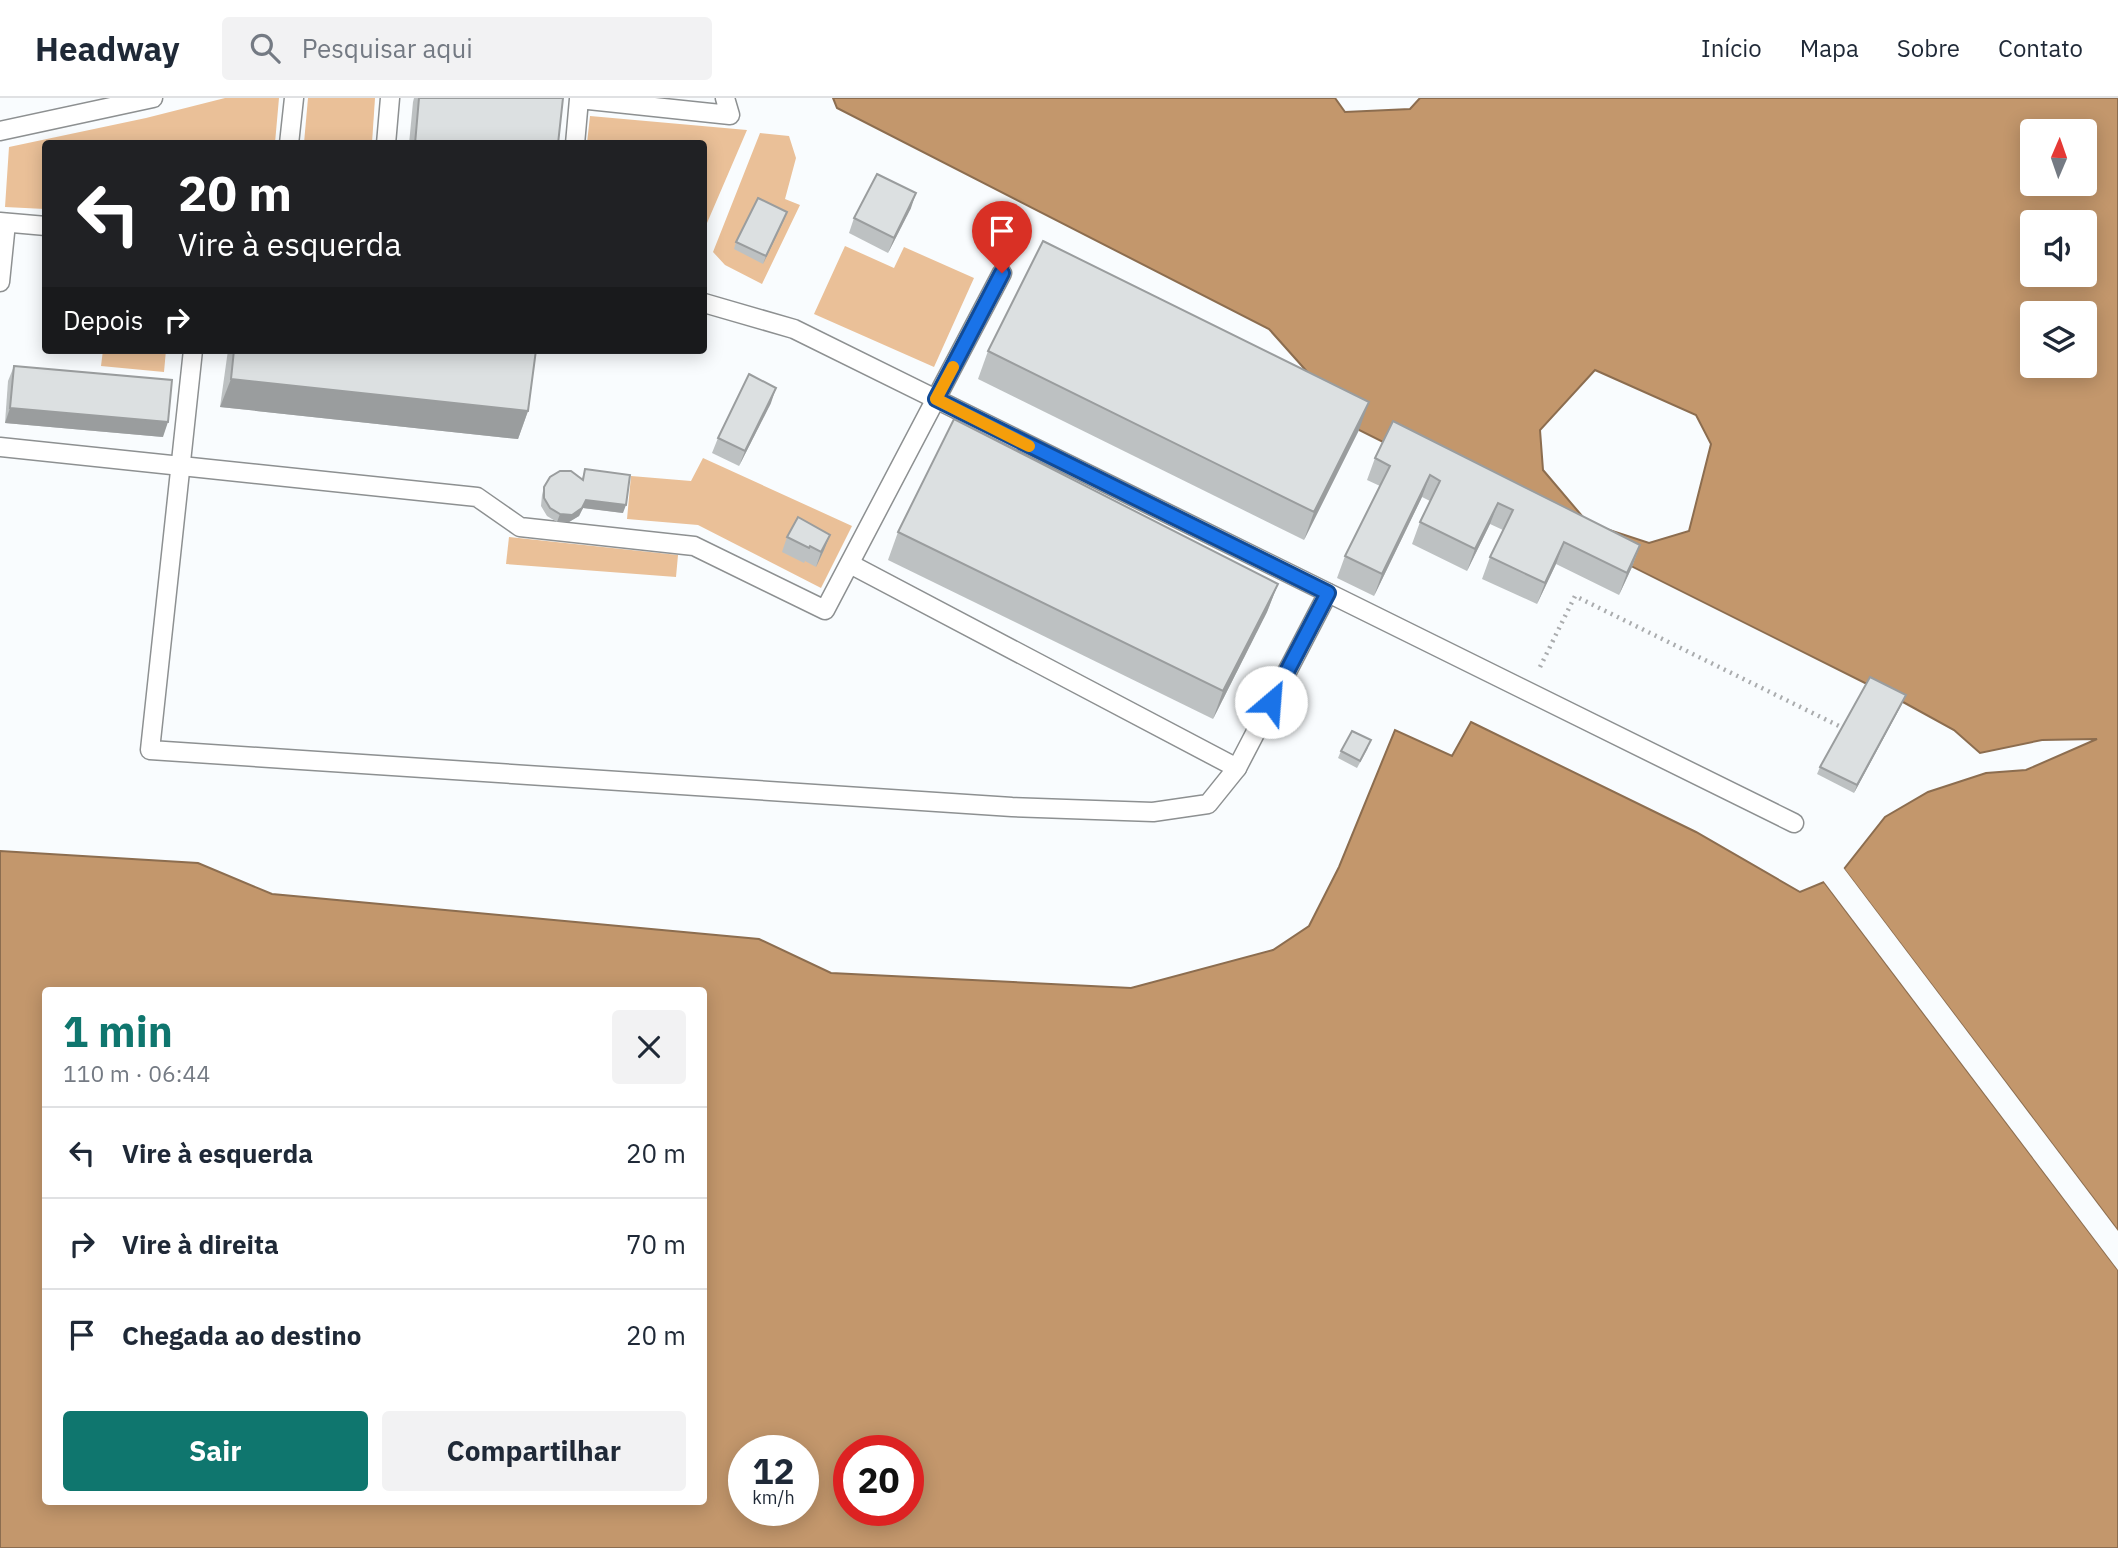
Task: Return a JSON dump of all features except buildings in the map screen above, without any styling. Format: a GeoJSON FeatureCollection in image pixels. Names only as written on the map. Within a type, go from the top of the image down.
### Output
{"type":"FeatureCollection","features":[{"type":"Feature","properties":{"kind":"lane"},"geometry":{"type":"LineString","coordinates":[[0,131],[152,98]]}},
{"type":"Feature","properties":{"kind":"lane"},"geometry":{"type":"LineString","coordinates":[[289,140],[294,98]]}},
{"type":"Feature","properties":{"kind":"lane"},"geometry":{"type":"LineString","coordinates":[[386,140],[390,98]]}},
{"type":"Feature","properties":{"kind":"lane"},"geometry":{"type":"LineString","coordinates":[[575,140],[574,99],[730,115],[725,98]]}},
{"type":"Feature","properties":{"kind":"lane"},"geometry":{"type":"LineString","coordinates":[[0,282],[3,222],[42,226]]}},
{"type":"Feature","properties":{"kind":"lane"},"geometry":{"type":"LineString","coordinates":[[0,447],[477,497],[520,527],[694,546],[825,610],[1002,273]]}},
{"type":"Feature","properties":{"kind":"lane"},"geometry":{"type":"LineString","coordinates":[[707,304],[794,329],[1794,824]]}},
{"type":"Feature","properties":{"kind":"lane"},"geometry":{"type":"LineString","coordinates":[[193,354],[150,750],[1012,807],[1153,812],[1208,804],[1237,768],[1328,593]]}},
{"type":"Feature","properties":{"kind":"lane"},"geometry":{"type":"LineString","coordinates":[[850,564],[1237,768]]}},
{"type":"Feature","properties":{"kind":"path"},"geometry":{"type":"LineString","coordinates":[[1527,692],[1575,596],[1843,728]]}},
{"type":"Feature","properties":{"kind":"shaded area"},"geometry":{"type":"Polygon","coordinates":[[[225,98],[279,98],[275,140],[42,140],[225,98]]]}},
{"type":"Feature","properties":{"kind":"shaded area"},"geometry":{"type":"Polygon","coordinates":[[[308,98],[375,98],[372,140],[304,140],[308,98]]]}},
{"type":"Feature","properties":{"kind":"shaded area"},"geometry":{"type":"Polygon","coordinates":[[[833,98],[1335,98],[1345,112],[1410,109],[1420,98],[2118,98],[2118,1231],[1844,869],[1885,817],[1928,792],[1986,773],[2026,770],[2097,739],[2042,740],[1980,753],[1954,730],[1903,702],[1359,430],[1269,329],[837,108],[833,98]],[[1595,370],[1540,430],[1543,470],[1588,523],[1649,543],[1689,531],[1711,444],[1696,415],[1595,370]]]}},
{"type":"Feature","properties":{"kind":"shaded area"},"geometry":{"type":"Polygon","coordinates":[[[590,116],[747,130],[707,223],[707,140],[587,140],[590,116]]]}},
{"type":"Feature","properties":{"kind":"shaded area"},"geometry":{"type":"Polygon","coordinates":[[[760,133],[789,136],[796,158],[785,199],[800,205],[762,284],[725,265],[713,252],[760,133]]]}},
{"type":"Feature","properties":{"kind":"shaded area"},"geometry":{"type":"Polygon","coordinates":[[[42,140],[42,209],[5,207],[9,147],[42,140]]]}},
{"type":"Feature","properties":{"kind":"shaded area"},"geometry":{"type":"Polygon","coordinates":[[[845,246],[894,268],[904,247],[974,278],[934,367],[814,314],[845,246]]]}},
{"type":"Feature","properties":{"kind":"shaded area"},"geometry":{"type":"Polygon","coordinates":[[[102,354],[166,354],[164,372],[101,366],[102,354]]]}},
{"type":"Feature","properties":{"kind":"shaded area"},"geometry":{"type":"Polygon","coordinates":[[[703,458],[852,526],[821,588],[698,525],[627,519],[631,476],[691,481],[703,458]]]}},
{"type":"Feature","properties":{"kind":"shaded area"},"geometry":{"type":"Polygon","coordinates":[[[509,537],[678,555],[676,577],[506,564],[509,537]]]}},
{"type":"Feature","properties":{"kind":"shaded area"},"geometry":{"type":"Polygon","coordinates":[[[1471,722],[1696,832],[1800,892],[1824,882],[2118,1270],[2118,1548],[0,1548],[0,851],[198,863],[272,894],[759,939],[831,973],[1131,988],[1273,950],[1309,926],[1339,867],[1395,730],[1452,756],[1471,722]]]}},
{"type":"Feature","properties":{"kind":"pier"},"geometry":{"type":"Polygon","coordinates":[[[1842,866],[2118,1231],[2118,1235],[1841,871],[1842,866]]]}},
{"type":"Feature","properties":{"kind":"pier"},"geometry":{"type":"Polygon","coordinates":[[[1822,879],[1827,880],[2118,1264],[2118,1270],[1822,879]]]}},
{"type":"Feature","properties":{"kind":"slow traffic"},"geometry":{"type":"LineString","coordinates":[[953,367],[936,399],[1029,446]]}},
{"type":"Feature","properties":{"kind":"route"},"geometry":{"type":"LineString","coordinates":[[1002,273],[936,399],[1328,593],[1271,702]]}}]}
